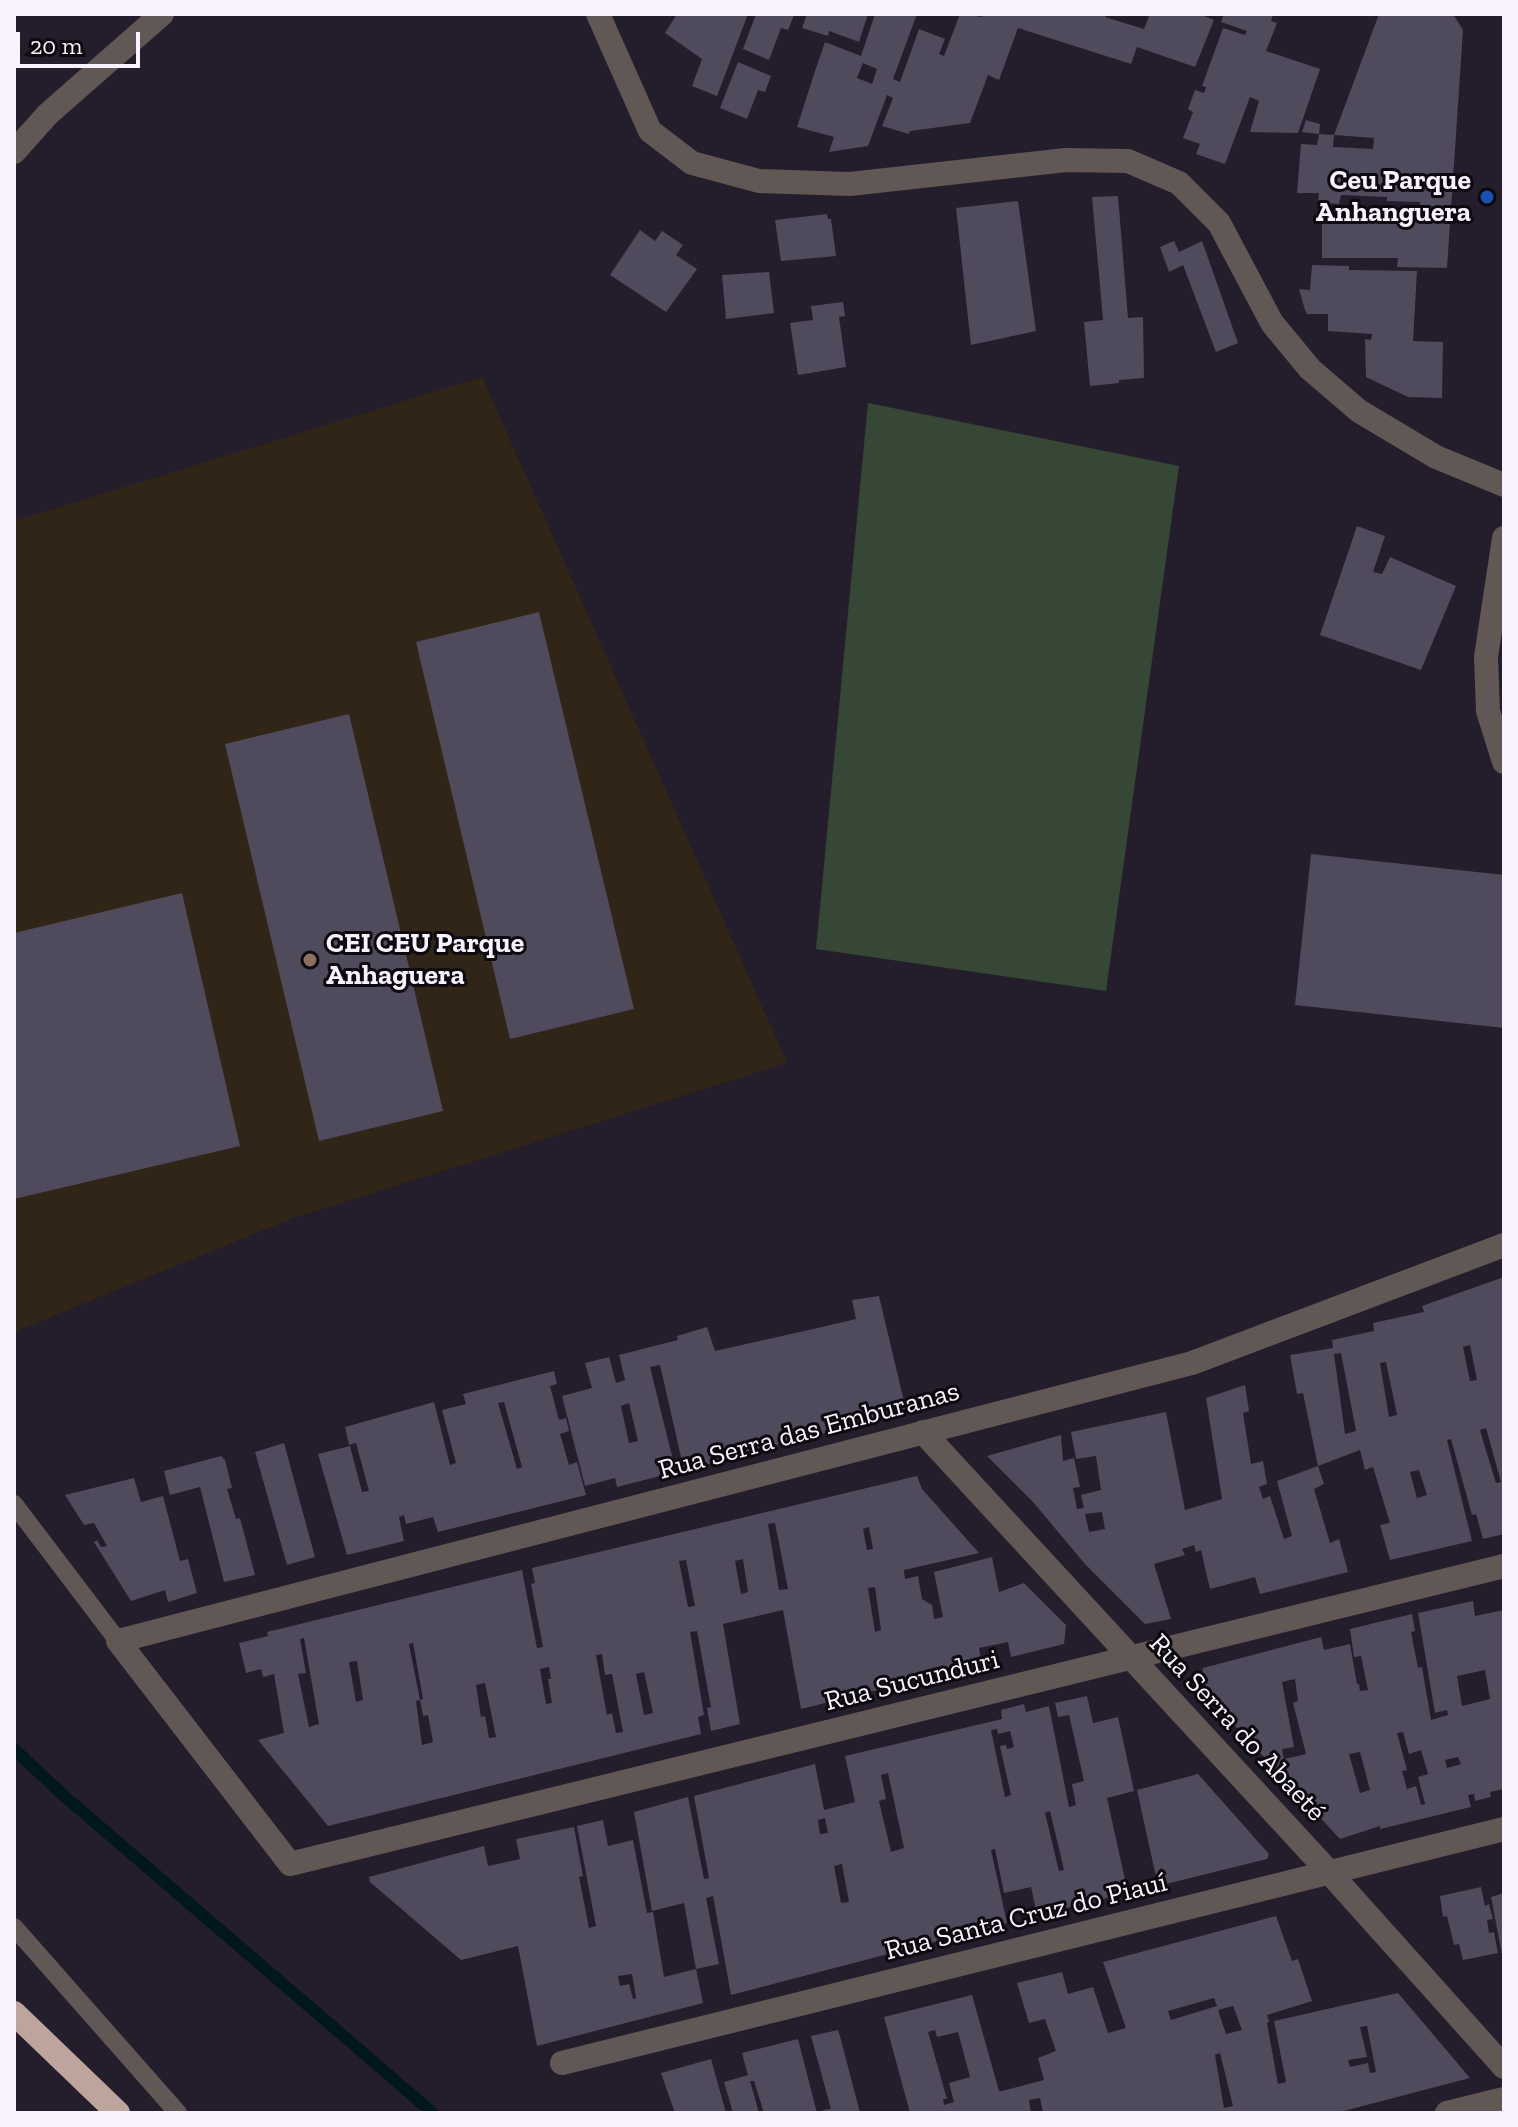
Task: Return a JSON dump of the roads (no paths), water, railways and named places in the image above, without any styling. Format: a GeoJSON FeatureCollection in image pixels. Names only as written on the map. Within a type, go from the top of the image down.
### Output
{"type":"FeatureCollection","features":[{"type":"Feature","properties":{"kind":"highway"},"geometry":{"type":"LineString","coordinates":[[14,2013],[118,2113]]}},
{"type":"Feature","properties":{"kind":"street"},"geometry":{"type":"LineString","coordinates":[[14,152],[48,114],[162,14]]}},
{"type":"Feature","properties":{"kind":"street"},"geometry":{"type":"LineString","coordinates":[[598,14],[650,131],[692,163],[759,181],[850,184],[1066,160],[1128,161],[1179,183],[1219,223],[1272,323],[1310,369],[1372,419],[1436,457],[1504,485]]}},
{"type":"Feature","properties":{"kind":"street"},"geometry":{"type":"LineString","coordinates":[[1504,538],[1486,657],[1488,711],[1504,762]]}},
{"type":"Feature","properties":{"kind":"street","name":"Rua Serra das Emburanas"},"geometry":{"type":"LineString","coordinates":[[118,1641],[1192,1363],[1504,1245]]}},
{"type":"Feature","properties":{"kind":"street","name":"Rua Serra do Abaeté"},"geometry":{"type":"LineString","coordinates":[[923,1432],[1329,1872],[1504,2067]]}},
{"type":"Feature","properties":{"kind":"street","name":"Rua Sucunduri"},"geometry":{"type":"LineString","coordinates":[[118,1641],[290,1864],[1504,1566]]}},
{"type":"Feature","properties":{"kind":"street","name":"Rua Santa Cruz do Piauí"},"geometry":{"type":"LineString","coordinates":[[562,2063],[1504,1829]]}},
{"type":"Feature","properties":{"kind":"street"},"geometry":{"type":"LineString","coordinates":[[1447,2113],[1504,2099]]}},
{"type":"Feature","properties":{"kind":"lane"},"geometry":{"type":"LineString","coordinates":[[14,1504],[118,1641]]}},
{"type":"Feature","properties":{"kind":"lane"},"geometry":{"type":"LineString","coordinates":[[14,1927],[178,2113]]}},
{"type":"Feature","properties":{"kind":"waterway"},"geometry":{"type":"LineString","coordinates":[[14,1749],[62,1794],[433,2113]]}},
{"type":"Feature","properties":{"kind":"place","name":"Ceu Parque Anhanguera"},"geometry":{"type":"Point","coordinates":[1487,197]}},
{"type":"Feature","properties":{"kind":"place","name":"CEI CEU Parque Anhaguera"},"geometry":{"type":"Point","coordinates":[310,960]}}]}
